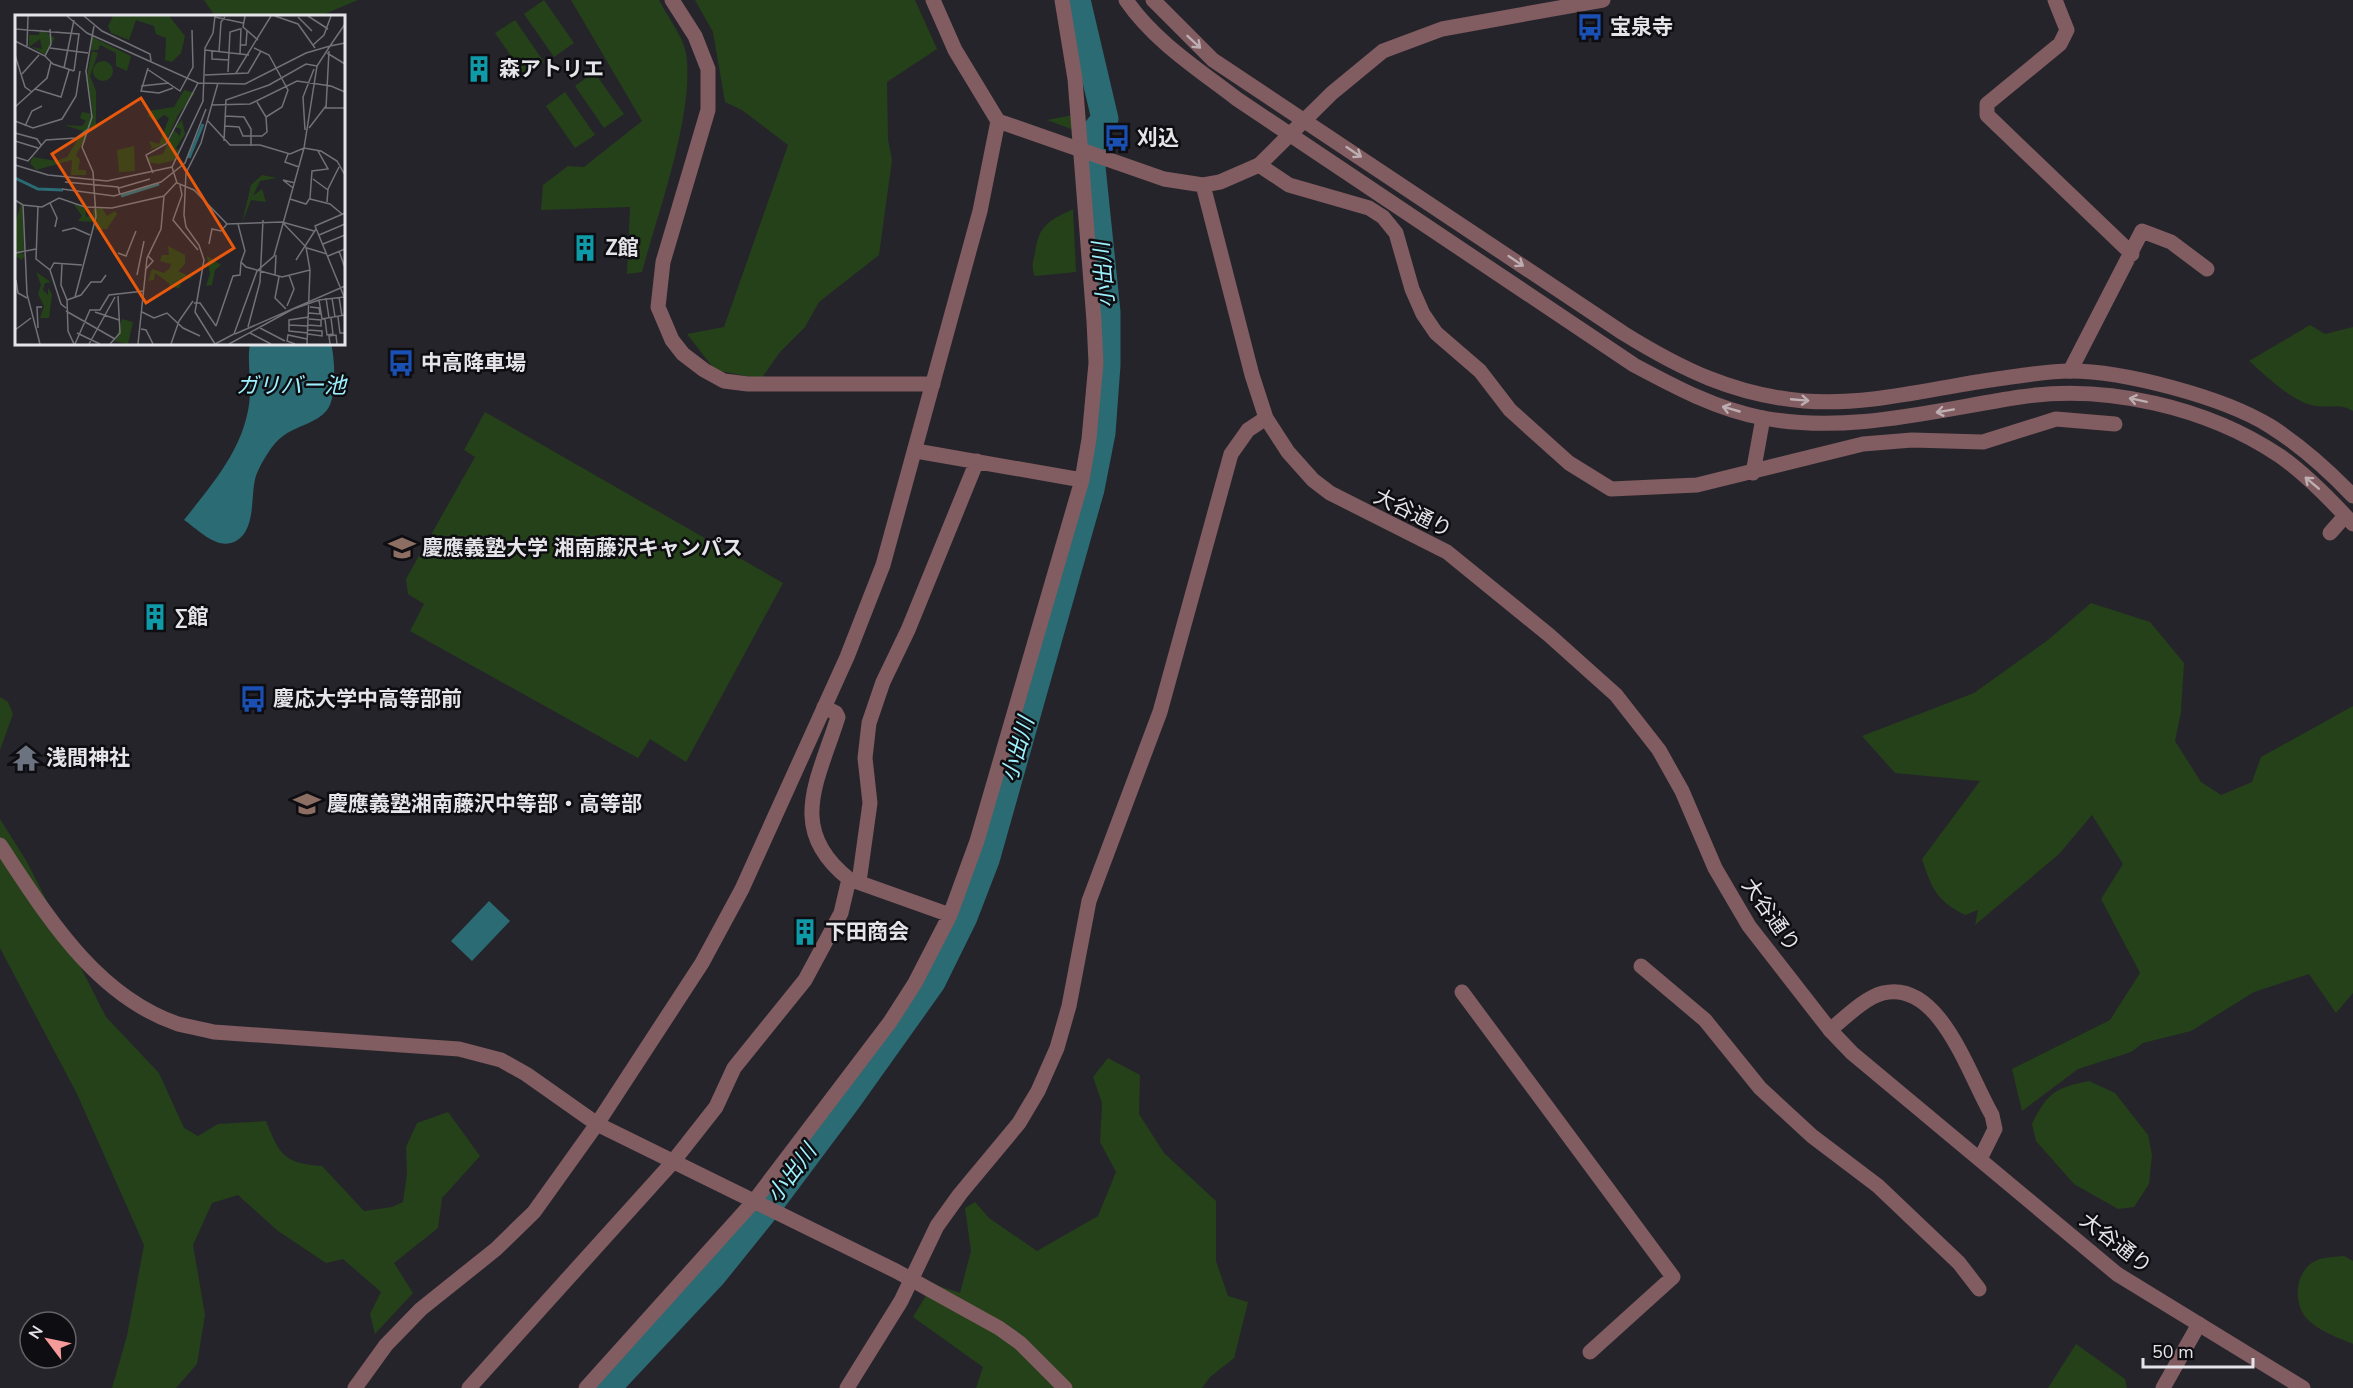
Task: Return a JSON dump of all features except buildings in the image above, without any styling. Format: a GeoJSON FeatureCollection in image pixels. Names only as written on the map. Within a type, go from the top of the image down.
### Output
{"type":"FeatureCollection","features":[{"type":"Feature","properties":{"kind":"street"},"geometry":{"type":"LineString","coordinates":[[672,0],[695,36],[708,69],[708,110],[663,262],[657,294],[658,307],[672,340],[704,370],[724,381],[748,384],[933,384]]}},
{"type":"Feature","properties":{"kind":"street"},"geometry":{"type":"LineString","coordinates":[[933,0],[955,50],[998,121],[1164,179],[1203,185],[1231,179],[1259,165],[1304,118],[1358,69],[1383,51],[1442,29],[1603,0]]}},
{"type":"Feature","properties":{"kind":"street"},"geometry":{"type":"LineString","coordinates":[[586,1388],[758,1202],[890,1022],[915,983],[950,915],[977,841],[1082,480],[1089,439],[1096,363],[1088,152],[1062,0]]}},
{"type":"Feature","properties":{"kind":"street"},"geometry":{"type":"LineString","coordinates":[[1126,0],[1140,20],[1183,58],[1289,134],[1634,365],[1698,399],[1763,418],[1835,423],[1910,417],[2022,397],[2068,393],[2107,394],[2166,406],[2229,430],[2280,456],[2321,490],[2349,520],[2330,533]]}},
{"type":"Feature","properties":{"kind":"street"},"geometry":{"type":"LineString","coordinates":[[1153,0],[1213,60],[1304,118],[1623,333],[1670,362],[1720,385],[1804,401],[1864,401],[1996,379],[2070,371],[2144,380],[2209,399],[2268,425],[2325,467],[2353,496]]}},
{"type":"Feature","properties":{"kind":"street"},"geometry":{"type":"LineString","coordinates":[[2055,0],[2067,30],[2060,44],[1987,104],[1987,116],[2132,254]]}},
{"type":"Feature","properties":{"kind":"street"},"geometry":{"type":"LineString","coordinates":[[355,1388],[386,1345],[421,1309],[496,1249],[534,1212],[597,1124],[702,963],[742,889],[824,706],[883,565],[980,211],[998,121]]}},
{"type":"Feature","properties":{"kind":"street"},"geometry":{"type":"LineString","coordinates":[[1259,165],[1289,184],[1369,208],[1383,217],[1396,233],[1412,289],[1423,314],[1436,333],[1480,370],[1510,410],[1588,477],[1611,489],[1697,485],[1863,444],[1912,440],[1983,442],[2056,419],[2115,424]]}},
{"type":"Feature","properties":{"kind":"street","name":"大谷通り"},"geometry":{"type":"LineString","coordinates":[[1203,185],[1252,375],[1266,418],[1294,460],[1321,487],[1349,505],[1447,552],[1541,628],[1616,695],[1659,750],[1682,791],[1715,868],[1749,926],[1830,1030],[1852,1053],[2117,1274],[2303,1388]]}},
{"type":"Feature","properties":{"kind":"street"},"geometry":{"type":"LineString","coordinates":[[2070,371],[2142,231],[2171,242],[2208,270]]}},
{"type":"Feature","properties":{"kind":"street"},"geometry":{"type":"LineString","coordinates":[[847,1388],[901,1301],[937,1226],[1019,1123],[1038,1091],[1057,1048],[1070,1006],[1089,901],[1160,712],[1231,454],[1248,430],[1266,418]]}},
{"type":"Feature","properties":{"kind":"street"},"geometry":{"type":"LineString","coordinates":[[1753,473],[1763,418]]}},
{"type":"Feature","properties":{"kind":"street"},"geometry":{"type":"LineString","coordinates":[[916,451],[1082,480]]}},
{"type":"Feature","properties":{"kind":"street"},"geometry":{"type":"LineString","coordinates":[[469,1388],[672,1163],[716,1107],[734,1068],[748,1048],[805,980],[841,913],[854,881],[870,803],[865,758],[869,723],[883,682],[908,630],[977,461]]}},
{"type":"Feature","properties":{"kind":"street"},"geometry":{"type":"LineString","coordinates":[[824,706],[836,713],[838,717],[810,806],[813,831],[832,866],[854,881],[950,915]]}},
{"type":"Feature","properties":{"kind":"street"},"geometry":{"type":"LineString","coordinates":[[0,844],[45,912],[81,958],[142,1007],[178,1024],[214,1032],[459,1050],[480,1054],[526,1074],[597,1124],[910,1279],[1013,1338],[1046,1367],[1065,1388]]}},
{"type":"Feature","properties":{"kind":"street"},"geometry":{"type":"LineString","coordinates":[[1641,966],[1705,1020],[1760,1088],[1812,1136],[1878,1186],[1959,1263],[1978,1289]]}},
{"type":"Feature","properties":{"kind":"street"},"geometry":{"type":"LineString","coordinates":[[1462,992],[1673,1277],[1590,1352]]}},
{"type":"Feature","properties":{"kind":"street"},"geometry":{"type":"LineString","coordinates":[[1830,1030],[1871,998],[1883,993],[1898,992],[1914,996],[1928,1004],[1946,1026],[1992,1115],[1995,1129],[1980,1159]]}},
{"type":"Feature","properties":{"kind":"street"},"geometry":{"type":"LineString","coordinates":[[2163,1388],[2199,1324]]}},
{"type":"Feature","properties":{"kind":"green space"},"geometry":{"type":"Polygon","coordinates":[[[204,0],[358,0],[322,15],[214,15],[204,0]]]}},
{"type":"Feature","properties":{"kind":"green space"},"geometry":{"type":"Polygon","coordinates":[[[544,0],[574,43],[554,57],[524,14],[544,0]]]}},
{"type":"Feature","properties":{"kind":"green space"},"geometry":{"type":"Polygon","coordinates":[[[571,0],[659,0],[678,33],[686,53],[685,104],[680,133],[642,272],[627,274],[630,207],[541,210],[543,185],[568,166],[584,167],[642,121],[571,0]]]}},
{"type":"Feature","properties":{"kind":"green space"},"geometry":{"type":"Polygon","coordinates":[[[695,0],[915,0],[937,49],[887,82],[888,139],[892,160],[879,255],[819,302],[805,327],[780,352],[761,379],[715,370],[687,334],[724,327],[788,145],[742,110],[725,102],[713,32],[695,0]]]}},
{"type":"Feature","properties":{"kind":"green space"},"geometry":{"type":"Polygon","coordinates":[[[515,20],[544,62],[525,76],[495,33],[515,20]]]}},
{"type":"Feature","properties":{"kind":"green space"},"geometry":{"type":"Polygon","coordinates":[[[594,72],[624,114],[604,128],[575,86],[594,72]]]}},
{"type":"Feature","properties":{"kind":"green space"},"geometry":{"type":"Polygon","coordinates":[[[565,92],[595,135],[575,148],[546,106],[565,92]]]}},
{"type":"Feature","properties":{"kind":"green space"},"geometry":{"type":"Polygon","coordinates":[[[1073,115],[1074,130],[1047,120],[1073,115]]]}},
{"type":"Feature","properties":{"kind":"green space"},"geometry":{"type":"Polygon","coordinates":[[[1073,209],[1076,272],[1035,276],[1033,262],[1042,229],[1051,221],[1073,209]]]}},
{"type":"Feature","properties":{"kind":"green space"},"geometry":{"type":"Polygon","coordinates":[[[2310,325],[2325,334],[2353,327],[2353,411],[2339,406],[2316,406],[2298,400],[2280,388],[2249,361],[2310,325]]]}},
{"type":"Feature","properties":{"kind":"green space"},"geometry":{"type":"Polygon","coordinates":[[[485,412],[783,583],[686,762],[650,739],[638,758],[410,631],[424,604],[408,594],[406,579],[475,457],[464,450],[485,412]]]}},
{"type":"Feature","properties":{"kind":"green space"},"geometry":{"type":"Polygon","coordinates":[[[2091,603],[2150,622],[2184,663],[2181,712],[2175,741],[2201,782],[2221,795],[2252,782],[2261,757],[2353,706],[2353,993],[2336,1013],[2309,974],[2254,992],[2191,1031],[2143,1043],[2131,1052],[2078,1069],[2022,1111],[2012,1069],[2110,1020],[2140,973],[2101,899],[2123,864],[2092,815],[2059,854],[1975,925],[1978,910],[1965,915],[1941,899],[1932,886],[1922,859],[1980,781],[1895,773],[1862,736],[1974,693],[2048,640],[2091,603]]]}},
{"type":"Feature","properties":{"kind":"green space"},"geometry":{"type":"Polygon","coordinates":[[[0,697],[8,702],[13,714],[0,750],[0,697]]]}},
{"type":"Feature","properties":{"kind":"green space"},"geometry":{"type":"Polygon","coordinates":[[[0,819],[27,862],[106,1017],[159,1073],[184,1128],[198,1136],[218,1124],[266,1121],[275,1142],[285,1156],[299,1163],[322,1166],[364,1211],[392,1207],[403,1202],[407,1174],[406,1147],[417,1123],[448,1112],[480,1156],[442,1198],[438,1228],[394,1263],[413,1293],[375,1334],[370,1314],[381,1292],[343,1259],[326,1263],[278,1231],[238,1195],[212,1203],[193,1245],[205,1315],[197,1364],[176,1388],[112,1388],[127,1336],[144,1245],[77,1094],[0,948],[0,819]]]}},
{"type":"Feature","properties":{"kind":"green space"},"geometry":{"type":"Polygon","coordinates":[[[1108,1058],[1140,1075],[1139,1114],[1164,1153],[1216,1201],[1216,1261],[1228,1296],[1248,1302],[1234,1358],[1210,1377],[1202,1388],[976,1388],[983,1367],[913,1317],[933,1284],[960,1293],[971,1251],[965,1208],[975,1202],[989,1218],[1037,1251],[1098,1216],[1116,1172],[1100,1142],[1102,1103],[1093,1077],[1108,1058]]]}},
{"type":"Feature","properties":{"kind":"green space"},"geometry":{"type":"Polygon","coordinates":[[[2089,1081],[2115,1093],[2148,1135],[2152,1155],[2149,1184],[2134,1207],[2118,1209],[2074,1184],[2036,1141],[2032,1124],[2048,1098],[2060,1089],[2089,1081]]]}},
{"type":"Feature","properties":{"kind":"green space"},"geometry":{"type":"Polygon","coordinates":[[[2344,1256],[2353,1261],[2353,1344],[2313,1325],[2304,1315],[2298,1300],[2299,1283],[2306,1268],[2320,1259],[2344,1256]]]}},
{"type":"Feature","properties":{"kind":"green space"},"geometry":{"type":"Polygon","coordinates":[[[2076,1344],[2125,1379],[2127,1388],[2048,1388],[2076,1344]]]}},
{"type":"Feature","properties":{"kind":"water","name":"ガリバー池"},"geometry":{"type":"Polygon","coordinates":[[[250,345],[331,345],[334,388],[330,404],[323,414],[279,439],[272,448],[257,473],[247,528],[236,541],[222,543],[208,538],[184,520],[227,462],[243,430],[250,395],[250,345]]]}},
{"type":"Feature","properties":{"kind":"water"},"geometry":{"type":"Polygon","coordinates":[[[489,901],[510,921],[472,961],[451,941],[489,901]]]}},
{"type":"Feature","properties":{"kind":"waterway","name":"小出川"},"geometry":{"type":"LineString","coordinates":[[607,1388],[713,1275],[771,1203],[848,1100],[932,982],[964,917],[986,860],[1091,489],[1102,433],[1107,365],[1107,312],[1092,167],[1093,134],[1105,119],[1077,0]]}},
{"type":"Feature","properties":{"kind":"place","name":"宝泉寺"},"geometry":{"type":"Point","coordinates":[1590,27]}},
{"type":"Feature","properties":{"kind":"place","name":"森アトリエ"},"geometry":{"type":"Point","coordinates":[479,69]}},
{"type":"Feature","properties":{"kind":"place","name":"刈込"},"geometry":{"type":"Point","coordinates":[1117,138]}},
{"type":"Feature","properties":{"kind":"place","name":"Ζ館"},"geometry":{"type":"Point","coordinates":[585,248]}},
{"type":"Feature","properties":{"kind":"place","name":"中高降車場"},"geometry":{"type":"Point","coordinates":[401,363]}},
{"type":"Feature","properties":{"kind":"place","name":"慶應義塾大学 湘南藤沢キャンパス"},"geometry":{"type":"Point","coordinates":[402,548]}},
{"type":"Feature","properties":{"kind":"place","name":"Σ館"},"geometry":{"type":"Point","coordinates":[155,617]}},
{"type":"Feature","properties":{"kind":"place","name":"慶応大学中高等部前"},"geometry":{"type":"Point","coordinates":[253,699]}},
{"type":"Feature","properties":{"kind":"place","name":"浅間神社"},"geometry":{"type":"Point","coordinates":[26,758]}},
{"type":"Feature","properties":{"kind":"place","name":"慶應義塾湘南藤沢中等部・高等部"},"geometry":{"type":"Point","coordinates":[307,804]}},
{"type":"Feature","properties":{"kind":"place","name":"下田商会"},"geometry":{"type":"Point","coordinates":[805,932]}}]}
